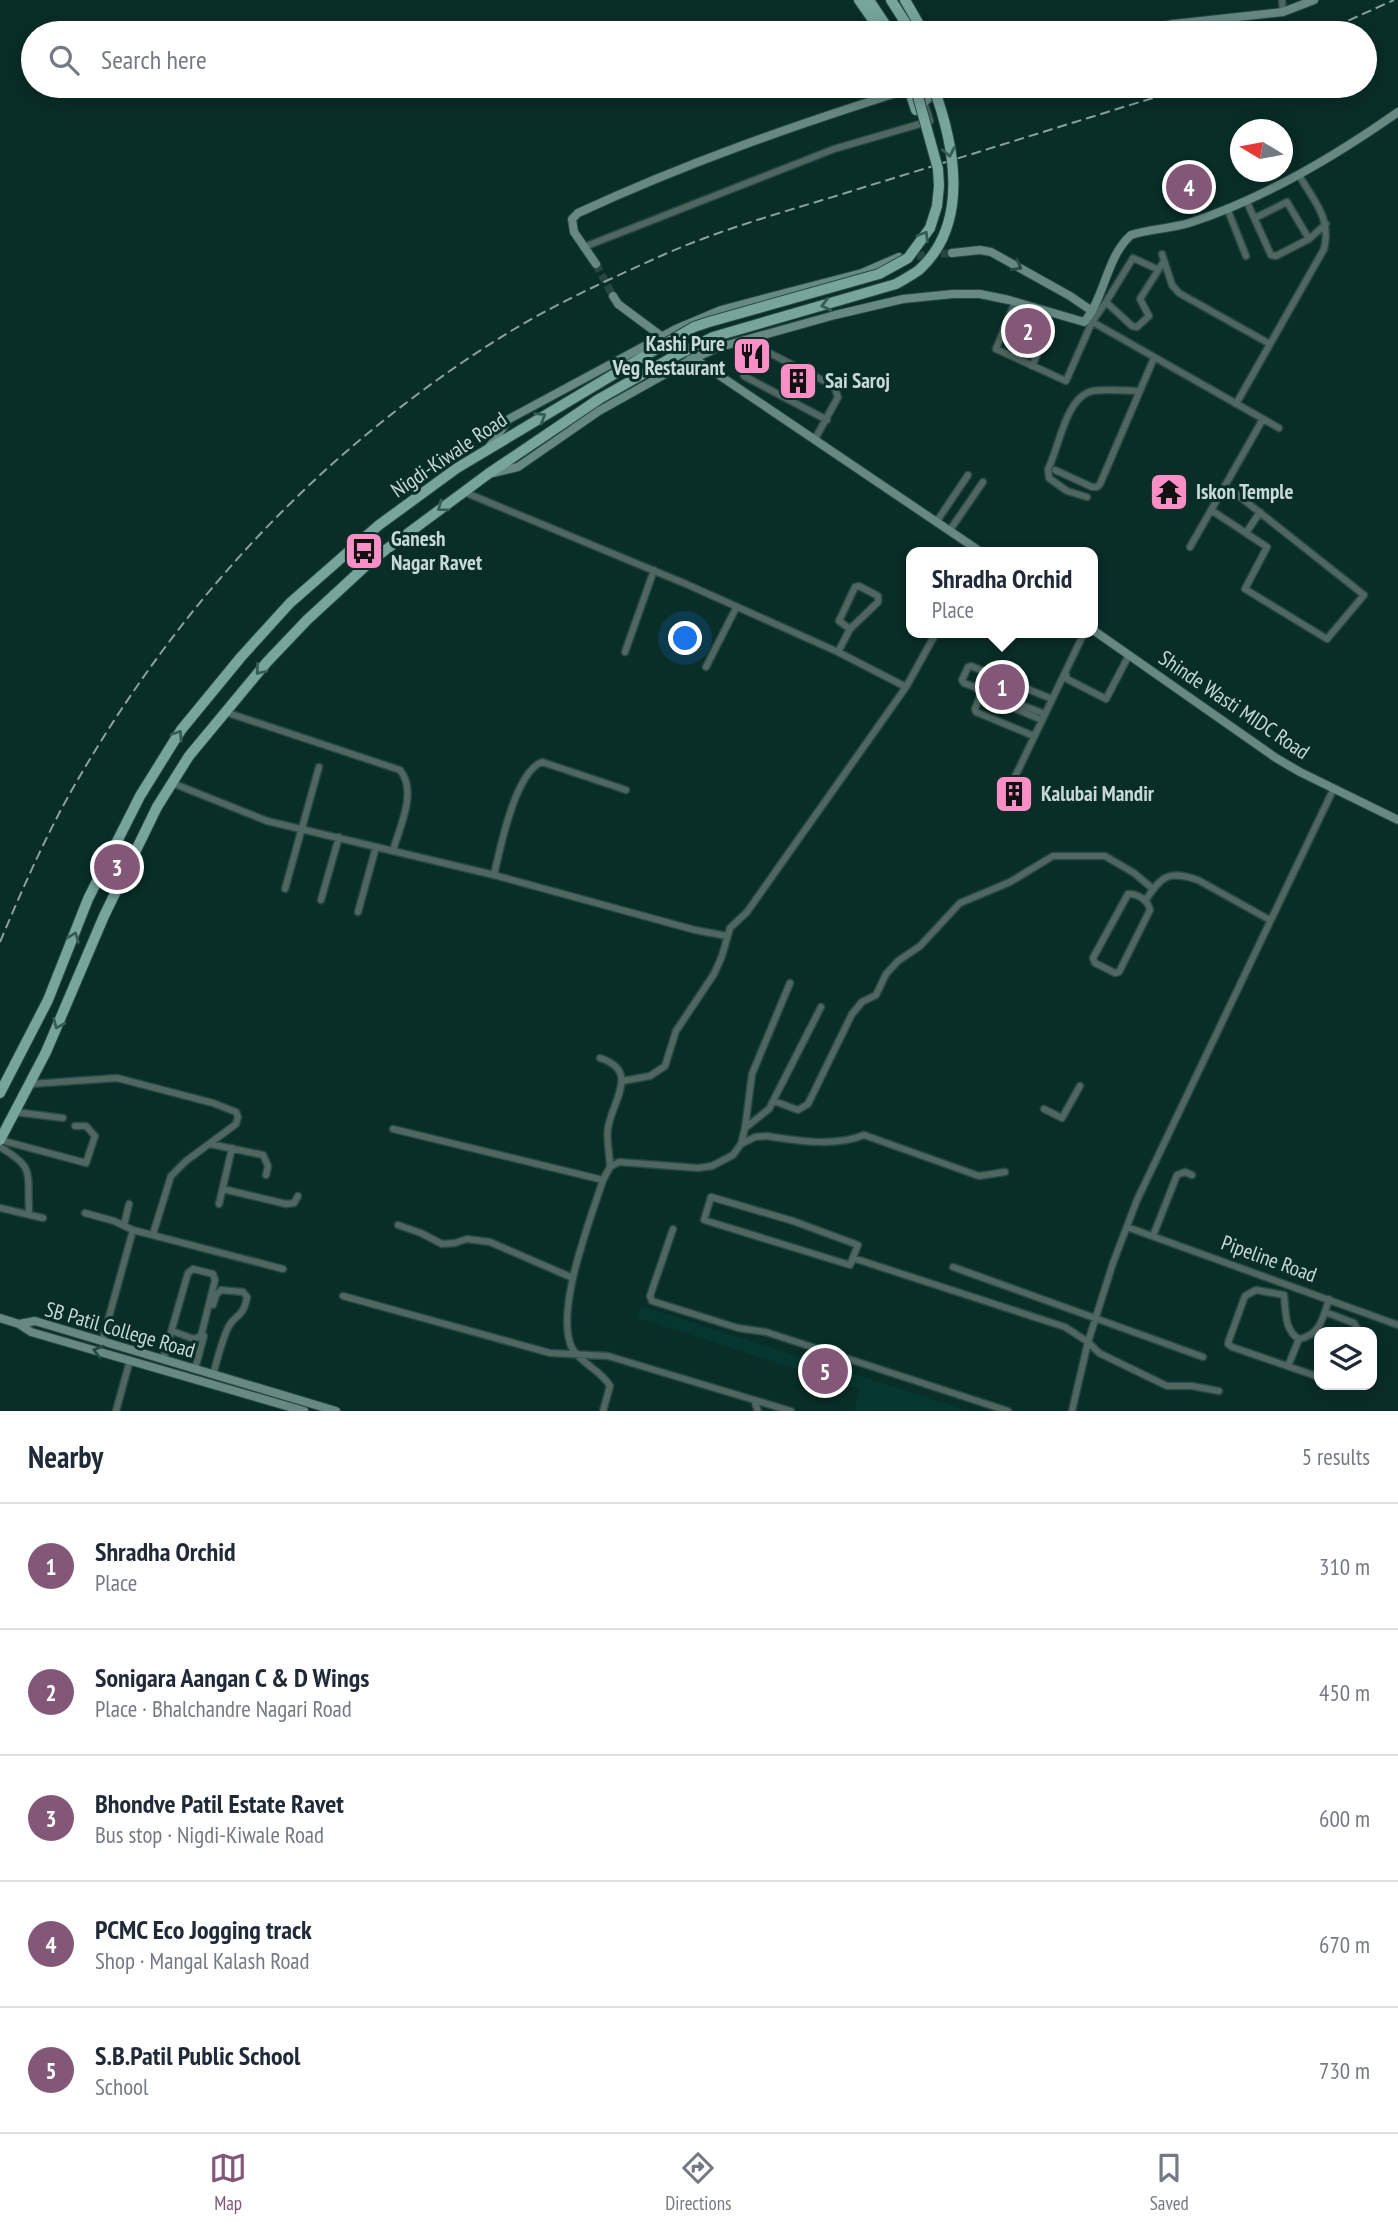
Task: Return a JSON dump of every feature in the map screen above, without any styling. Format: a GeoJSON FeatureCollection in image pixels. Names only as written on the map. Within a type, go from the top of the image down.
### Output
{"type":"FeatureCollection","features":[{"type":"Feature","properties":{"kind":"main road"},"geometry":{"type":"LineString","coordinates":[[859,0],[874,21]]}},
{"type":"Feature","properties":{"kind":"main road"},"geometry":{"type":"LineString","coordinates":[[869,0],[883,21]]}},
{"type":"Feature","properties":{"kind":"main road"},"geometry":{"type":"LineString","coordinates":[[891,0],[904,21]]}},
{"type":"Feature","properties":{"kind":"main road"},"geometry":{"type":"LineString","coordinates":[[905,0],[917,21]]}},
{"type":"Feature","properties":{"kind":"main road","name":"Nigdi-Kiwale Road"},"geometry":{"type":"LineString","coordinates":[[0,1093],[48,1000],[88,899],[158,765],[204,700],[290,603],[379,526],[457,468],[694,327],[879,274],[908,258],[930,228],[937,206],[939,186],[938,169],[915,98]]}},
{"type":"Feature","properties":{"kind":"main road"},"geometry":{"type":"LineString","coordinates":[[916,98],[920,107]]}},
{"type":"Feature","properties":{"kind":"main road","name":"Nigdi-Kiwale Road"},"geometry":{"type":"LineString","coordinates":[[0,1140],[30,1084],[131,857],[172,783],[189,756],[267,662],[307,620],[372,560],[488,474],[599,399],[713,337],[859,297],[896,284],[919,269],[935,249],[947,227],[954,202],[951,161],[936,98]]}},
{"type":"Feature","properties":{"kind":"street"},"geometry":{"type":"LineString","coordinates":[[1282,0],[1283,12]]}},
{"type":"Feature","properties":{"kind":"street"},"geometry":{"type":"LineString","coordinates":[[1200,21],[1283,12],[1314,0]]}},
{"type":"Feature","properties":{"kind":"street"},"geometry":{"type":"LineString","coordinates":[[596,264],[572,226],[572,219],[578,213],[670,171],[878,98]]}},
{"type":"Feature","properties":{"kind":"street"},"geometry":{"type":"LineString","coordinates":[[584,247],[834,149],[930,121],[920,107],[929,98]]}},
{"type":"Feature","properties":{"kind":"street"},"geometry":{"type":"LineString","coordinates":[[1015,302],[996,349],[1066,380],[1114,259],[1131,235],[1165,230],[1246,200],[1299,175],[1355,142],[1398,112]]}},
{"type":"Feature","properties":{"kind":"street"},"geometry":{"type":"LineString","coordinates":[[1236,404],[1324,249],[1326,224],[1299,175]]}},
{"type":"Feature","properties":{"kind":"street"},"geometry":{"type":"LineString","coordinates":[[1246,200],[1273,256],[1309,239],[1326,224]]}},
{"type":"Feature","properties":{"kind":"street"},"geometry":{"type":"LineString","coordinates":[[1255,218],[1287,202],[1309,239]]}},
{"type":"Feature","properties":{"kind":"street"},"geometry":{"type":"LineString","coordinates":[[1227,208],[1246,256]]}},
{"type":"Feature","properties":{"kind":"street"},"geometry":{"type":"LineString","coordinates":[[953,253],[980,250],[990,252],[1070,296],[1090,317],[1154,358],[1279,428]]}},
{"type":"Feature","properties":{"kind":"street"},"geometry":{"type":"LineString","coordinates":[[485,453],[509,419],[661,337],[721,310],[862,273],[899,257]]}},
{"type":"Feature","properties":{"kind":"street"},"geometry":{"type":"LineString","coordinates":[[1106,302],[1132,326],[1137,327],[1149,316],[1140,299],[1163,257],[1172,285],[1179,293],[1270,344]]}},
{"type":"Feature","properties":{"kind":"street"},"geometry":{"type":"LineString","coordinates":[[488,474],[518,467],[599,411],[694,358],[744,340],[903,299],[953,294],[980,295],[1015,302],[1084,322],[1106,302],[1133,258],[1157,269]]}},
{"type":"Feature","properties":{"kind":"street"},"geometry":{"type":"LineString","coordinates":[[613,296],[618,304],[661,337],[974,547]]}},
{"type":"Feature","properties":{"kind":"street"},"geometry":{"type":"LineString","coordinates":[[1032,366],[1049,328]]}},
{"type":"Feature","properties":{"kind":"street"},"geometry":{"type":"LineString","coordinates":[[744,340],[834,386],[838,397],[815,439]]}},
{"type":"Feature","properties":{"kind":"street"},"geometry":{"type":"LineString","coordinates":[[1055,470],[1097,487],[1154,358]]}},
{"type":"Feature","properties":{"kind":"street"},"geometry":{"type":"LineString","coordinates":[[744,376],[827,420]]}},
{"type":"Feature","properties":{"kind":"street"},"geometry":{"type":"LineString","coordinates":[[1087,497],[1067,491],[1049,478],[1048,469],[1066,419],[1076,402],[1089,392],[1139,391]]}},
{"type":"Feature","properties":{"kind":"street"},"geometry":{"type":"LineString","coordinates":[[1190,547],[1263,419]]}},
{"type":"Feature","properties":{"kind":"street"},"geometry":{"type":"LineString","coordinates":[[937,521],[968,475]]}},
{"type":"Feature","properties":{"kind":"street"},"geometry":{"type":"LineString","coordinates":[[950,530],[983,482]]}},
{"type":"Feature","properties":{"kind":"street"},"geometry":{"type":"LineString","coordinates":[[1211,510],[1267,547],[1245,589],[1327,639],[1364,595],[1225,485]]}},
{"type":"Feature","properties":{"kind":"street"},"geometry":{"type":"LineString","coordinates":[[464,492],[654,570],[838,652],[906,687]]}},
{"type":"Feature","properties":{"kind":"street"},"geometry":{"type":"LineString","coordinates":[[943,512],[956,520]]}},
{"type":"Feature","properties":{"kind":"street"},"geometry":{"type":"LineString","coordinates":[[1246,533],[1260,512]]}},
{"type":"Feature","properties":{"kind":"street"},"geometry":{"type":"LineString","coordinates":[[625,652],[654,570]]}},
{"type":"Feature","properties":{"kind":"street"},"geometry":{"type":"LineString","coordinates":[[838,652],[850,629],[879,600],[878,596],[859,586],[854,588],[839,621],[850,629]]}},
{"type":"Feature","properties":{"kind":"street"},"geometry":{"type":"LineString","coordinates":[[706,667],[736,608]]}},
{"type":"Feature","properties":{"kind":"street","name":"Shinde Wasti MIDC Road"},"geometry":{"type":"LineString","coordinates":[[1098,633],[1276,758],[1398,820]]}},
{"type":"Feature","properties":{"kind":"street"},"geometry":{"type":"LineString","coordinates":[[622,1081],[650,1076],[665,1066],[676,1031],[714,974],[730,928],[747,912],[906,687],[933,638]]}},
{"type":"Feature","properties":{"kind":"street"},"geometry":{"type":"LineString","coordinates":[[1083,638],[1066,675],[1067,679],[1103,699],[1108,698],[1129,655]]}},
{"type":"Feature","properties":{"kind":"street"},"geometry":{"type":"LineString","coordinates":[[1012,783],[1083,638]]}},
{"type":"Feature","properties":{"kind":"street"},"geometry":{"type":"LineString","coordinates":[[1043,717],[964,683],[962,680],[968,667],[1052,699]]}},
{"type":"Feature","properties":{"kind":"street"},"geometry":{"type":"LineString","coordinates":[[1025,732],[1041,694]]}},
{"type":"Feature","properties":{"kind":"street"},"geometry":{"type":"LineString","coordinates":[[1033,713],[983,695],[980,696],[975,709],[976,712],[1034,736]]}},
{"type":"Feature","properties":{"kind":"street"},"geometry":{"type":"LineString","coordinates":[[225,712],[400,770],[406,781],[407,803],[393,851]]}},
{"type":"Feature","properties":{"kind":"street"},"geometry":{"type":"LineString","coordinates":[[494,875],[506,826],[518,794],[538,763],[542,762],[625,790]]}},
{"type":"Feature","properties":{"kind":"street"},"geometry":{"type":"LineString","coordinates":[[285,889],[319,767]]}},
{"type":"Feature","properties":{"kind":"street"},"geometry":{"type":"LineString","coordinates":[[172,783],[267,821],[494,875],[695,930],[727,936]]}},
{"type":"Feature","properties":{"kind":"street"},"geometry":{"type":"LineString","coordinates":[[1072,1411],[1088,1342],[1113,1263],[1155,1160],[1334,788]]}},
{"type":"Feature","properties":{"kind":"street"},"geometry":{"type":"LineString","coordinates":[[321,900],[339,837]]}},
{"type":"Feature","properties":{"kind":"street"},"geometry":{"type":"LineString","coordinates":[[358,912],[376,847]]}},
{"type":"Feature","properties":{"kind":"street"},"geometry":{"type":"LineString","coordinates":[[774,1101],[798,1110],[808,1104],[852,1014],[862,1003],[876,995],[886,974],[898,961],[920,946],[960,903],[1010,882],[1053,856],[1105,856],[1134,873],[1153,889]]}},
{"type":"Feature","properties":{"kind":"street"},"geometry":{"type":"LineString","coordinates":[[1146,901],[1166,876],[1186,876],[1270,920]]}},
{"type":"Feature","properties":{"kind":"street"},"geometry":{"type":"LineString","coordinates":[[1133,894],[1146,901],[1149,914],[1119,972],[1115,973],[1094,963],[1094,956],[1126,896],[1133,894]]}},
{"type":"Feature","properties":{"kind":"street"},"geometry":{"type":"LineString","coordinates":[[603,1411],[610,1386],[603,1376],[579,1356],[570,1343],[568,1304],[573,1278],[603,1180],[610,1167],[618,1161],[683,1168],[712,1166],[733,1155],[741,1144],[745,1128],[752,1074],[790,983]]}},
{"type":"Feature","properties":{"kind":"street"},"geometry":{"type":"LineString","coordinates":[[745,1128],[763,1116],[774,1101],[821,1007]]}},
{"type":"Feature","properties":{"kind":"street"},"geometry":{"type":"LineString","coordinates":[[600,1058],[618,1066],[622,1081],[608,1125],[610,1167]]}},
{"type":"Feature","properties":{"kind":"street"},"geometry":{"type":"LineString","coordinates":[[30,1084],[117,1078],[233,1109],[238,1117],[236,1124],[186,1161],[171,1176],[153,1234]]}},
{"type":"Feature","properties":{"kind":"street"},"geometry":{"type":"LineString","coordinates":[[1044,1109],[1062,1118],[1080,1086]]}},
{"type":"Feature","properties":{"kind":"street"},"geometry":{"type":"LineString","coordinates":[[15,1112],[63,1118]]}},
{"type":"Feature","properties":{"kind":"street"},"geometry":{"type":"LineString","coordinates":[[0,1140],[86,1163],[95,1139],[94,1133],[86,1126],[75,1126]]}},
{"type":"Feature","properties":{"kind":"street"},"geometry":{"type":"LineString","coordinates":[[393,1129],[603,1180]]}},
{"type":"Feature","properties":{"kind":"street"},"geometry":{"type":"LineString","coordinates":[[741,1144],[755,1137],[766,1136],[838,1142],[864,1135],[979,1176],[1004,1171]]}},
{"type":"Feature","properties":{"kind":"street"},"geometry":{"type":"LineString","coordinates":[[209,1144],[263,1155],[268,1166],[266,1175]]}},
{"type":"Feature","properties":{"kind":"street"},"geometry":{"type":"LineString","coordinates":[[0,1147],[22,1160],[26,1167],[29,1210]]}},
{"type":"Feature","properties":{"kind":"street"},"geometry":{"type":"LineString","coordinates":[[219,1204],[232,1148]]}},
{"type":"Feature","properties":{"kind":"street"},"geometry":{"type":"LineString","coordinates":[[1153,1236],[1177,1175],[1185,1172],[1192,1175]]}},
{"type":"Feature","properties":{"kind":"street"},"geometry":{"type":"LineString","coordinates":[[223,1189],[286,1204],[294,1203],[298,1196]]}},
{"type":"Feature","properties":{"kind":"street"},"geometry":{"type":"LineString","coordinates":[[711,1197],[793,1221],[858,1245],[853,1258],[850,1265],[704,1220],[711,1197]]}},
{"type":"Feature","properties":{"kind":"street"},"geometry":{"type":"LineString","coordinates":[[124,1225],[129,1204]]}},
{"type":"Feature","properties":{"kind":"street"},"geometry":{"type":"LineString","coordinates":[[0,1208],[43,1218]]}},
{"type":"Feature","properties":{"kind":"street"},"geometry":{"type":"LineString","coordinates":[[85,1213],[133,1230],[283,1269]]}},
{"type":"Feature","properties":{"kind":"street"},"geometry":{"type":"LineString","coordinates":[[397,1225],[414,1229],[442,1244],[455,1244],[467,1239],[489,1242],[573,1278]]}},
{"type":"Feature","properties":{"kind":"street","name":"Pipeline Road"},"geometry":{"type":"LineString","coordinates":[[1127,1227],[1398,1325]]}},
{"type":"Feature","properties":{"kind":"street"},"geometry":{"type":"LineString","coordinates":[[673,1229],[650,1296],[652,1301],[738,1328],[766,1332],[1008,1411]]}},
{"type":"Feature","properties":{"kind":"street"},"geometry":{"type":"LineString","coordinates":[[102,1342],[133,1230]]}},
{"type":"Feature","properties":{"kind":"street"},"geometry":{"type":"LineString","coordinates":[[853,1258],[1065,1327],[1099,1353],[1167,1386],[1192,1386],[1219,1391]]}},
{"type":"Feature","properties":{"kind":"street"},"geometry":{"type":"LineString","coordinates":[[953,1268],[1203,1357]]}},
{"type":"Feature","properties":{"kind":"street"},"geometry":{"type":"LineString","coordinates":[[163,1360],[190,1270],[213,1274],[215,1280],[201,1336],[194,1339],[172,1331]]}},
{"type":"Feature","properties":{"kind":"street"},"geometry":{"type":"LineString","coordinates":[[1314,1375],[1228,1344],[1245,1296],[1260,1289],[1284,1295],[1288,1328],[1292,1335],[1299,1339],[1317,1331],[1329,1299]]}},
{"type":"Feature","properties":{"kind":"street"},"geometry":{"type":"LineString","coordinates":[[195,1369],[218,1291],[243,1292],[247,1297],[245,1307],[240,1317],[232,1322],[227,1330],[213,1375]]}},
{"type":"Feature","properties":{"kind":"street"},"geometry":{"type":"LineString","coordinates":[[343,1296],[534,1349],[579,1356],[608,1356],[791,1411]]}},
{"type":"Feature","properties":{"kind":"street"},"geometry":{"type":"LineString","coordinates":[[1325,1312],[1354,1323],[1356,1327]]}},
{"type":"Feature","properties":{"kind":"street"},"geometry":{"type":"LineString","coordinates":[[0,1318],[19,1324]]}},
{"type":"Feature","properties":{"kind":"street","name":"SB Patil College Road"},"geometry":{"type":"LineString","coordinates":[[19,1324],[35,1321],[336,1411]]}},
{"type":"Feature","properties":{"kind":"street","name":"SB Patil College Road"},"geometry":{"type":"LineString","coordinates":[[19,1324],[31,1332],[304,1411]]}},
{"type":"Feature","properties":{"kind":"street"},"geometry":{"type":"LineString","coordinates":[[1288,1366],[1299,1339]]}},
{"type":"Feature","properties":{"kind":"street"},"geometry":{"type":"LineString","coordinates":[[116,1411],[130,1360]]}},
{"type":"Feature","properties":{"kind":"street"},"geometry":{"type":"LineString","coordinates":[[754,1400],[758,1411]]}},
{"type":"Feature","properties":{"kind":"shaded area"},"geometry":{"type":"Polygon","coordinates":[[[641,1306],[969,1411],[854,1411],[859,1389],[638,1318],[641,1306]]]}},
{"type":"Feature","properties":{"kind":"tunnel"},"geometry":{"type":"LineString","coordinates":[[905,257],[952,253]]}},
{"type":"Feature","properties":{"kind":"tunnel"},"geometry":{"type":"LineString","coordinates":[[596,264],[613,296]]}},
{"type":"Feature","properties":{"kind":"railway"},"geometry":{"type":"LineString","coordinates":[[1348,21],[1394,0]]}},
{"type":"Feature","properties":{"kind":"railway"},"geometry":{"type":"LineString","coordinates":[[0,942],[43,845],[73,788],[115,719],[210,590],[263,531],[319,476],[379,424],[443,376],[548,310],[663,255],[713,235],[1153,98]]}},
{"type":"Feature","properties":{"kind":"place","name":"PCMC Eco Jogging track"},"geometry":{"type":"Point","coordinates":[1189,187]}},
{"type":"Feature","properties":{"kind":"place","name":"Sonigara Aangan C & D Wings"},"geometry":{"type":"Point","coordinates":[1028,331]}},
{"type":"Feature","properties":{"kind":"place","name":"Kashi Pure Veg Restaurant"},"geometry":{"type":"Point","coordinates":[752,356]}},
{"type":"Feature","properties":{"kind":"place","name":"Sai Saroj"},"geometry":{"type":"Point","coordinates":[798,381]}},
{"type":"Feature","properties":{"kind":"place","name":"Iskon Temple"},"geometry":{"type":"Point","coordinates":[1169,492]}},
{"type":"Feature","properties":{"kind":"place","name":"Ganesh Nagar Ravet"},"geometry":{"type":"Point","coordinates":[364,551]}},
{"type":"Feature","properties":{"kind":"place","name":"Shradha Orchid"},"geometry":{"type":"Point","coordinates":[1002,687]}},
{"type":"Feature","properties":{"kind":"place","name":"Kalubai Mandir"},"geometry":{"type":"Point","coordinates":[1014,794]}},
{"type":"Feature","properties":{"kind":"place","name":"Bhondve Patil Estate Ravet"},"geometry":{"type":"Point","coordinates":[117,867]}},
{"type":"Feature","properties":{"kind":"place","name":"S.B.Patil Public School"},"geometry":{"type":"Point","coordinates":[825,1371]}}]}
